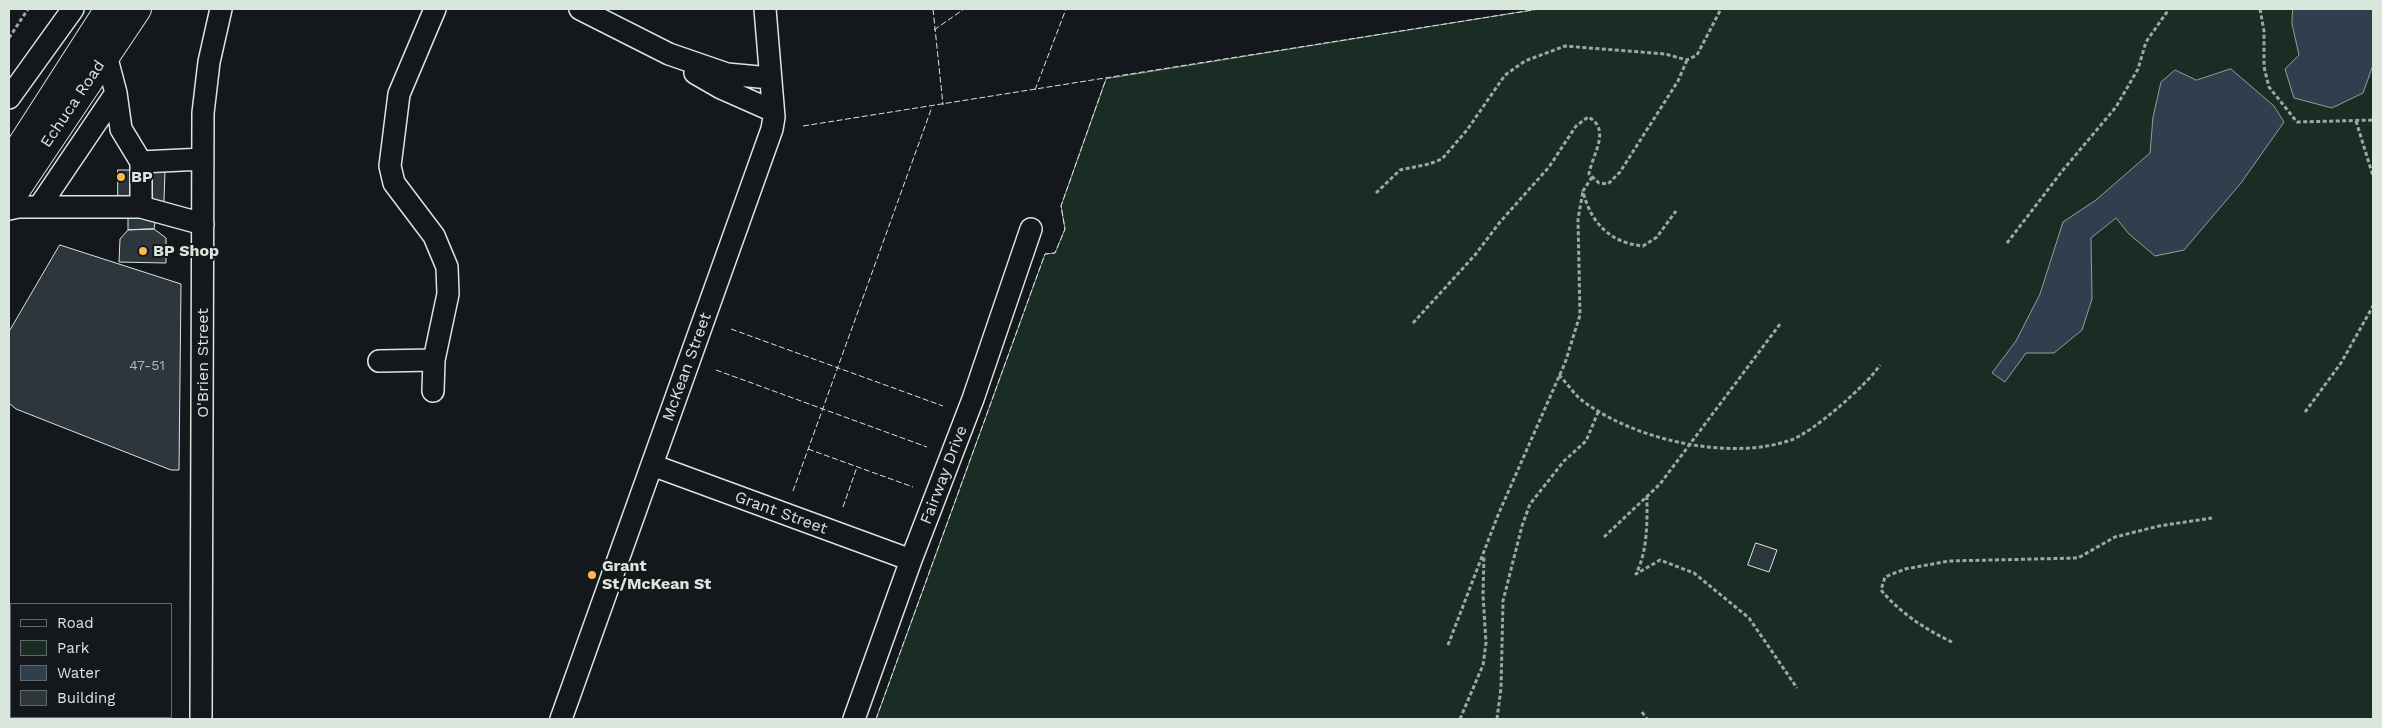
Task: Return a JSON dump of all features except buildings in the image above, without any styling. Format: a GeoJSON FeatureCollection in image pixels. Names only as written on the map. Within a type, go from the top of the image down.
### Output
{"type":"FeatureCollection","features":[{"type":"Feature","properties":{"kind":"main road","name":"Echuca Road"},"geometry":{"type":"LineString","coordinates":[[9,165],[110,9]]}},
{"type":"Feature","properties":{"kind":"main road","name":"Echuca Road"},"geometry":{"type":"LineString","coordinates":[[9,200],[137,9]]}},
{"type":"Feature","properties":{"kind":"main road"},"geometry":{"type":"LineString","coordinates":[[73,66],[90,58],[106,55]]}},
{"type":"Feature","properties":{"kind":"street"},"geometry":{"type":"LineString","coordinates":[[9,98],[73,9]]}},
{"type":"Feature","properties":{"kind":"street","name":"O'Brien Street"},"geometry":{"type":"LineString","coordinates":[[201,719],[204,90],[221,9]]}},
{"type":"Feature","properties":{"kind":"street"},"geometry":{"type":"LineString","coordinates":[[433,391],[434,360],[448,294],[447,267],[434,236],[394,183],[390,166],[399,94],[435,9]]}},
{"type":"Feature","properties":{"kind":"street"},"geometry":{"type":"LineString","coordinates":[[580,9],[669,54],[721,88],[773,111]]}},
{"type":"Feature","properties":{"kind":"street","name":"McKean Street"},"geometry":{"type":"LineString","coordinates":[[561,719],[772,129],[773,111],[765,9]]}},
{"type":"Feature","properties":{"kind":"street"},"geometry":{"type":"LineString","coordinates":[[669,54],[727,74],[770,78]]}},
{"type":"Feature","properties":{"kind":"street"},"geometry":{"type":"LineString","coordinates":[[106,55],[116,93],[121,129],[141,162],[141,207]]}},
{"type":"Feature","properties":{"kind":"street"},"geometry":{"type":"LineString","coordinates":[[39,207],[116,93]]}},
{"type":"Feature","properties":{"kind":"street"},"geometry":{"type":"LineString","coordinates":[[141,162],[203,160]]}},
{"type":"Feature","properties":{"kind":"street"},"geometry":{"type":"LineString","coordinates":[[9,209],[39,207],[141,207],[203,224]]}},
{"type":"Feature","properties":{"kind":"street","name":"Fairway Drive"},"geometry":{"type":"LineString","coordinates":[[854,719],[911,560],[973,398],[1031,229]]}},
{"type":"Feature","properties":{"kind":"street"},"geometry":{"type":"LineString","coordinates":[[379,361],[434,360]]}},
{"type":"Feature","properties":{"kind":"street","name":"Grant Street"},"geometry":{"type":"LineString","coordinates":[[652,465],[911,560]]}},
{"type":"Feature","properties":{"kind":"path"},"geometry":{"type":"LineString","coordinates":[[9,38],[28,9]]}},
{"type":"Feature","properties":{"kind":"path"},"geometry":{"type":"LineString","coordinates":[[1376,192],[1400,170],[1429,164],[1442,159],[1466,130],[1505,75],[1525,61],[1565,46],[1657,54],[1686,60],[1697,55],[1721,9]]}},
{"type":"Feature","properties":{"kind":"path"},"geometry":{"type":"LineString","coordinates":[[2007,243],[2063,170],[2116,107],[2138,70],[2146,42],[2160,18],[2168,9]]}},
{"type":"Feature","properties":{"kind":"path"},"geometry":{"type":"LineString","coordinates":[[2260,9],[2264,31],[2264,66],[2269,87],[2297,122],[2373,120]]}},
{"type":"Feature","properties":{"kind":"path"},"geometry":{"type":"LineString","coordinates":[[1412,323],[1475,255],[1500,222],[1549,167],[1576,126],[1588,117],[1594,120],[1599,134],[1598,147],[1590,165],[1589,174],[1599,183],[1608,184],[1620,172],[1678,81],[1686,60]]}},
{"type":"Feature","properties":{"kind":"path"},"geometry":{"type":"LineString","coordinates":[[2356,121],[2373,176]]}},
{"type":"Feature","properties":{"kind":"path"},"geometry":{"type":"LineString","coordinates":[[1448,644],[1484,552],[1559,375],[1580,315],[1578,219],[1583,190],[1592,177]]}},
{"type":"Feature","properties":{"kind":"path"},"geometry":{"type":"LineString","coordinates":[[1583,190],[1586,207],[1593,218],[1624,244],[1642,246],[1657,237],[1676,211]]}},
{"type":"Feature","properties":{"kind":"path"},"geometry":{"type":"LineString","coordinates":[[2305,412],[2341,363],[2373,306]]}},
{"type":"Feature","properties":{"kind":"path"},"geometry":{"type":"LineString","coordinates":[[1604,537],[1660,484],[1780,324]]}},
{"type":"Feature","properties":{"kind":"path"},"geometry":{"type":"LineString","coordinates":[[1559,375],[1578,397],[1610,418],[1652,435],[1726,450],[1760,447],[1792,440],[1832,413],[1880,365]]}},
{"type":"Feature","properties":{"kind":"path"},"geometry":{"type":"LineString","coordinates":[[1497,719],[1501,688],[1503,601],[1522,526],[1530,504],[1564,461],[1586,441],[1598,410]]}},
{"type":"Feature","properties":{"kind":"path"},"geometry":{"type":"LineString","coordinates":[[1648,496],[1647,536],[1641,563],[1636,574],[1660,560],[1694,573],[1749,618],[1797,688]]}},
{"type":"Feature","properties":{"kind":"path"},"geometry":{"type":"LineString","coordinates":[[1952,642],[1934,634],[1892,603],[1881,590],[1885,577],[1905,569],[1949,561],[2078,558],[2115,537],[2159,526],[2212,518]]}},
{"type":"Feature","properties":{"kind":"path"},"geometry":{"type":"LineString","coordinates":[[1460,719],[1483,665],[1486,643],[1483,595],[1484,552]]}},
{"type":"Feature","properties":{"kind":"path"},"geometry":{"type":"LineString","coordinates":[[1642,712],[1647,719]]}},
{"type":"Feature","properties":{"kind":"green space"},"geometry":{"type":"Polygon","coordinates":[[[1539,9],[2373,9],[2373,719],[876,719],[1045,254],[1055,253],[1065,229],[1061,206],[1106,79],[1539,9]]]}},
{"type":"Feature","properties":{"kind":"water"},"geometry":{"type":"Polygon","coordinates":[[[2293,9],[2373,9],[2373,65],[2363,93],[2332,108],[2294,98],[2285,69],[2299,55],[2292,24],[2293,9]]]}},
{"type":"Feature","properties":{"kind":"water"},"geometry":{"type":"Polygon","coordinates":[[[2231,69],[2274,106],[2284,122],[2241,183],[2184,250],[2155,256],[2129,234],[2116,218],[2091,238],[2092,299],[2082,330],[2054,353],[2026,353],[2005,382],[1992,373],[2016,341],[2040,294],[2063,222],[2096,200],[2150,153],[2153,117],[2161,82],[2175,70],[2196,80],[2231,69]]]}},
{"type":"Feature","properties":{"kind":"fence"},"geometry":{"type":"LineString","coordinates":[[933,9],[943,105]]}},
{"type":"Feature","properties":{"kind":"fence"},"geometry":{"type":"LineString","coordinates":[[934,30],[964,9]]}},
{"type":"Feature","properties":{"kind":"fence"},"geometry":{"type":"LineString","coordinates":[[1035,90],[1066,9]]}},
{"type":"Feature","properties":{"kind":"fence"},"geometry":{"type":"LineString","coordinates":[[803,126],[1539,9]]}},
{"type":"Feature","properties":{"kind":"fence"},"geometry":{"type":"LineString","coordinates":[[876,719],[1045,254],[1055,253],[1065,229],[1061,206],[1106,79]]}},
{"type":"Feature","properties":{"kind":"fence"},"geometry":{"type":"LineString","coordinates":[[793,491],[932,107]]}},
{"type":"Feature","properties":{"kind":"fence"},"geometry":{"type":"LineString","coordinates":[[731,329],[943,406]]}},
{"type":"Feature","properties":{"kind":"fence"},"geometry":{"type":"LineString","coordinates":[[716,370],[927,447]]}},
{"type":"Feature","properties":{"kind":"fence"},"geometry":{"type":"LineString","coordinates":[[808,449],[913,487]]}},
{"type":"Feature","properties":{"kind":"fence"},"geometry":{"type":"LineString","coordinates":[[843,507],[857,467]]}},
{"type":"Feature","properties":{"kind":"place","name":"BP"},"geometry":{"type":"Point","coordinates":[121,177]}},
{"type":"Feature","properties":{"kind":"place","name":"BP Shop"},"geometry":{"type":"Point","coordinates":[143,251]}},
{"type":"Feature","properties":{"kind":"place","name":"Grant St/McKean St"},"geometry":{"type":"Point","coordinates":[592,575]}}]}
